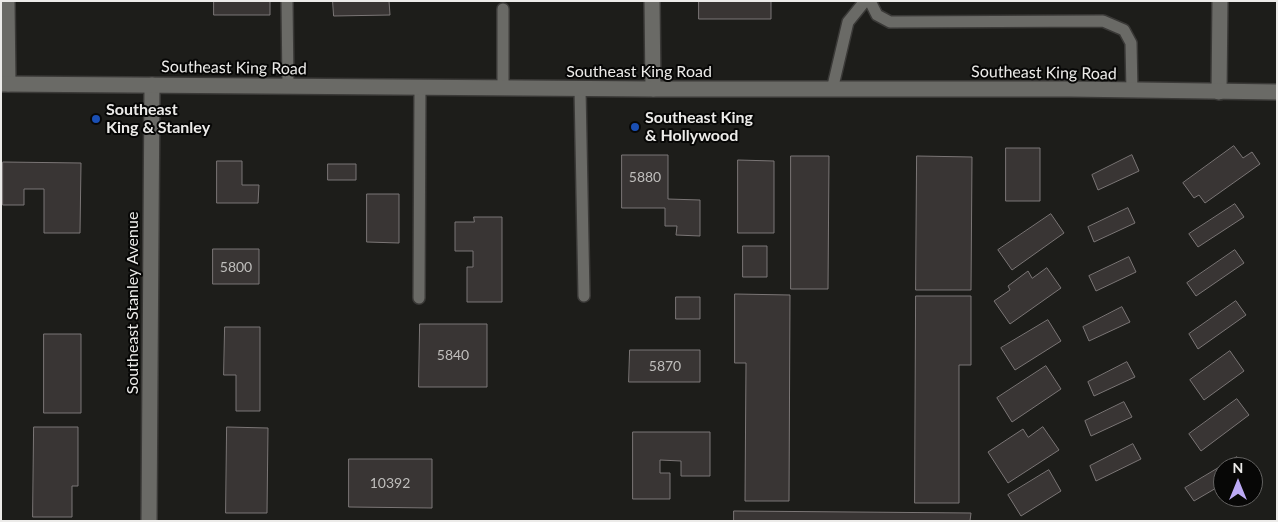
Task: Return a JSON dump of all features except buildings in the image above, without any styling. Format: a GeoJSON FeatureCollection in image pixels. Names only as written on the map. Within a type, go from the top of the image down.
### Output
{"type":"FeatureCollection","features":[{"type":"Feature","properties":{"kind":"main road"},"geometry":{"type":"LineString","coordinates":[[4,84],[7,1]]}},
{"type":"Feature","properties":{"kind":"main road"},"geometry":{"type":"LineString","coordinates":[[652,1],[652,90]]}},
{"type":"Feature","properties":{"kind":"main road"},"geometry":{"type":"LineString","coordinates":[[1220,1],[1220,92]]}},
{"type":"Feature","properties":{"kind":"main road","name":"Southeast King Road"},"geometry":{"type":"LineString","coordinates":[[4,84],[652,90],[1277,92]]}},
{"type":"Feature","properties":{"kind":"main road","name":"Southeast Stanley Avenue"},"geometry":{"type":"LineString","coordinates":[[149,521],[152,85]]}},
{"type":"Feature","properties":{"kind":"lane"},"geometry":{"type":"LineString","coordinates":[[287,1],[288,86]]}},
{"type":"Feature","properties":{"kind":"lane"},"geometry":{"type":"LineString","coordinates":[[832,90],[848,22],[865,1]]}},
{"type":"Feature","properties":{"kind":"lane"},"geometry":{"type":"LineString","coordinates":[[870,1],[877,15],[890,22],[1104,21],[1124,30],[1131,43],[1132,91]]}},
{"type":"Feature","properties":{"kind":"lane"},"geometry":{"type":"LineString","coordinates":[[503,9],[503,88]]}},
{"type":"Feature","properties":{"kind":"lane"},"geometry":{"type":"LineString","coordinates":[[419,298],[420,87]]}},
{"type":"Feature","properties":{"kind":"lane"},"geometry":{"type":"LineString","coordinates":[[580,89],[584,296]]}},
{"type":"Feature","properties":{"kind":"place","name":"Southeast King & Stanley"},"geometry":{"type":"Point","coordinates":[96,119]}},
{"type":"Feature","properties":{"kind":"place","name":"Southeast King & Hollywood"},"geometry":{"type":"Point","coordinates":[635,127]}}]}
